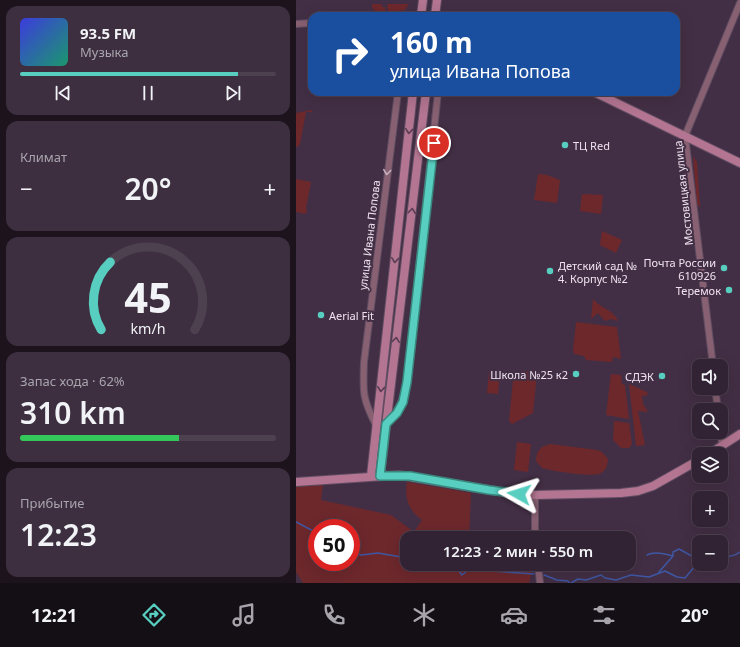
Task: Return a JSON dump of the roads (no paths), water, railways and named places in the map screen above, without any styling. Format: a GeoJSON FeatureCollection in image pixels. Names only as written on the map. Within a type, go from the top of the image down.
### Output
{"type":"FeatureCollection","features":[{"type":"Feature","properties":{"kind":"main road"},"geometry":{"type":"LineString","coordinates":[[422,12],[423,0]]}},
{"type":"Feature","properties":{"kind":"main road"},"geometry":{"type":"LineString","coordinates":[[436,12],[437,0]]}},
{"type":"Feature","properties":{"kind":"main road"},"geometry":{"type":"LineString","coordinates":[[371,476],[413,96]]}},
{"type":"Feature","properties":{"kind":"main road"},"geometry":{"type":"LineString","coordinates":[[380,476],[426,96]]}},
{"type":"Feature","properties":{"kind":"main road"},"geometry":{"type":"LineString","coordinates":[[602,96],[740,163]]}},
{"type":"Feature","properties":{"kind":"main road"},"geometry":{"type":"LineString","coordinates":[[722,446],[740,434]]}},
{"type":"Feature","properties":{"kind":"main road"},"geometry":{"type":"LineString","coordinates":[[296,482],[371,476],[410,476],[489,490],[535,495],[638,491],[656,485],[692,464]]}},
{"type":"Feature","properties":{"kind":"street","name":"Мостовицкая улица"},"geometry":{"type":"LineString","coordinates":[[712,359],[685,136],[740,3]]}},
{"type":"Feature","properties":{"kind":"street"},"geometry":{"type":"LineString","coordinates":[[296,24],[308,23]]}},
{"type":"Feature","properties":{"kind":"street","name":"улица Ивана Попова"},"geometry":{"type":"LineString","coordinates":[[377,426],[366,406],[363,394],[364,362],[397,96]]}},
{"type":"Feature","properties":{"kind":"street"},"geometry":{"type":"LineString","coordinates":[[386,424],[397,413],[403,402],[407,382],[438,96]]}},
{"type":"Feature","properties":{"kind":"street"},"geometry":{"type":"LineString","coordinates":[[722,439],[722,446]]}},
{"type":"Feature","properties":{"kind":"street"},"geometry":{"type":"LineString","coordinates":[[535,495],[536,531]]}},
{"type":"Feature","properties":{"kind":"street"},"geometry":{"type":"LineString","coordinates":[[539,571],[540,583]]}},
{"type":"Feature","properties":{"kind":"waterway"},"geometry":{"type":"LineString","coordinates":[[296,522],[308,528]]}},
{"type":"Feature","properties":{"kind":"waterway"},"geometry":{"type":"LineString","coordinates":[[647,555],[656,553],[673,556],[673,552],[679,549],[692,556]]}},
{"type":"Feature","properties":{"kind":"waterway"},"geometry":{"type":"LineString","coordinates":[[728,556],[736,555],[740,552]]}},
{"type":"Feature","properties":{"kind":"waterway"},"geometry":{"type":"LineString","coordinates":[[360,555],[378,553],[400,557]]}},
{"type":"Feature","properties":{"kind":"waterway"},"geometry":{"type":"LineString","coordinates":[[659,572],[673,556]]}},
{"type":"Feature","properties":{"kind":"waterway"},"geometry":{"type":"LineString","coordinates":[[571,583],[578,579],[586,580],[601,575],[605,578],[616,580],[631,575],[649,577],[665,571],[677,577],[685,578],[692,570]]}},
{"type":"Feature","properties":{"kind":"waterway"},"geometry":{"type":"LineString","coordinates":[[459,571],[462,575],[467,571]]}},
{"type":"Feature","properties":{"kind":"waterway"},"geometry":{"type":"LineString","coordinates":[[490,571],[534,574]]}},
{"type":"Feature","properties":{"kind":"waterway"},"geometry":{"type":"LineString","coordinates":[[544,575],[557,580],[568,581],[569,583]]}},
{"type":"Feature","properties":{"kind":"place","name":"ТЦ Red"},"geometry":{"type":"Point","coordinates":[565,145]}},
{"type":"Feature","properties":{"kind":"place","name":"Почта России 610926"},"geometry":{"type":"Point","coordinates":[724,268]}},
{"type":"Feature","properties":{"kind":"place","name":"Детский сад № 4. Корпус №2"},"geometry":{"type":"Point","coordinates":[550,271]}},
{"type":"Feature","properties":{"kind":"place","name":"Теремок"},"geometry":{"type":"Point","coordinates":[729,290]}},
{"type":"Feature","properties":{"kind":"place","name":"Aerial Fit"},"geometry":{"type":"Point","coordinates":[321,315]}},
{"type":"Feature","properties":{"kind":"place","name":"Школа №25 к2"},"geometry":{"type":"Point","coordinates":[576,374]}},
{"type":"Feature","properties":{"kind":"place","name":"СДЭК"},"geometry":{"type":"Point","coordinates":[662,376]}}]}
